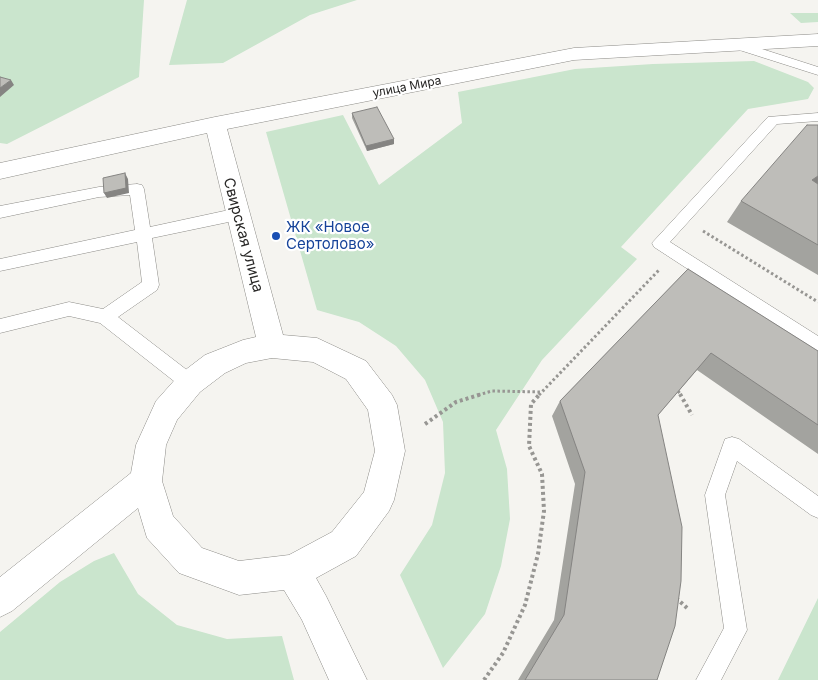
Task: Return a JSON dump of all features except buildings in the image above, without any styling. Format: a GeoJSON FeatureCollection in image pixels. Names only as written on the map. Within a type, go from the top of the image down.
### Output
{"type":"FeatureCollection","features":[{"type":"Feature","properties":{"kind":"street","name":"улица Мира"},"geometry":{"type":"LineString","coordinates":[[0,171],[215,124],[574,54],[818,40]]}},
{"type":"Feature","properties":{"kind":"street","name":"Свирская улица"},"geometry":{"type":"LineString","coordinates":[[215,124],[272,346]]}},
{"type":"Feature","properties":{"kind":"street"},"geometry":{"type":"LineString","coordinates":[[272,346],[317,350],[356,370],[382,405],[390,451],[378,500],[344,544],[293,572],[239,578],[191,561],[159,526],[146,481],[151,445],[166,411],[190,382],[215,364],[243,352],[272,346]]}},
{"type":"Feature","properties":{"kind":"street"},"geometry":{"type":"LineString","coordinates":[[1,595],[146,481]]}},
{"type":"Feature","properties":{"kind":"street"},"geometry":{"type":"LineString","coordinates":[[293,572],[314,608],[348,680]]}},
{"type":"Feature","properties":{"kind":"lane"},"geometry":{"type":"LineString","coordinates":[[734,44],[818,71]]}},
{"type":"Feature","properties":{"kind":"lane"},"geometry":{"type":"LineString","coordinates":[[818,117],[773,120],[660,243],[818,345]]}},
{"type":"Feature","properties":{"kind":"lane"},"geometry":{"type":"LineString","coordinates":[[0,212],[99,192],[137,189],[150,285],[105,317]]}},
{"type":"Feature","properties":{"kind":"lane"},"geometry":{"type":"LineString","coordinates":[[0,265],[238,214]]}},
{"type":"Feature","properties":{"kind":"lane"},"geometry":{"type":"LineString","coordinates":[[0,326],[69,309],[105,317],[190,382]]}},
{"type":"Feature","properties":{"kind":"lane"},"geometry":{"type":"LineString","coordinates":[[708,680],[736,630],[714,495],[732,446],[818,508]]}},
{"type":"Feature","properties":{"kind":"path"},"geometry":{"type":"LineString","coordinates":[[484,680],[502,653],[525,605],[538,554],[544,511],[542,474],[529,446],[531,404],[701,229],[818,302]]}},
{"type":"Feature","properties":{"kind":"path"},"geometry":{"type":"LineString","coordinates":[[425,424],[456,402],[492,391],[542,392]]}},
{"type":"Feature","properties":{"kind":"path"},"geometry":{"type":"LineString","coordinates":[[678,391],[692,415]]}},
{"type":"Feature","properties":{"kind":"path"},"geometry":{"type":"LineString","coordinates":[[670,592],[687,608]]}},
{"type":"Feature","properties":{"kind":"green space"},"geometry":{"type":"Polygon","coordinates":[[[0,0],[144,0],[139,77],[7,144],[0,143],[0,0]]]}},
{"type":"Feature","properties":{"kind":"green space"},"geometry":{"type":"Polygon","coordinates":[[[187,0],[357,0],[310,15],[223,63],[169,65],[187,0]]]}},
{"type":"Feature","properties":{"kind":"green space"},"geometry":{"type":"Polygon","coordinates":[[[790,13],[818,13],[818,22],[801,23],[790,13]]]}},
{"type":"Feature","properties":{"kind":"green space"},"geometry":{"type":"Polygon","coordinates":[[[754,61],[808,82],[814,88],[808,99],[748,109],[621,247],[637,259],[542,360],[496,430],[507,469],[510,519],[501,566],[485,614],[443,668],[400,575],[432,525],[445,473],[443,422],[425,380],[396,346],[359,322],[317,310],[266,132],[343,115],[379,185],[462,123],[458,92],[575,69],[653,64],[754,61]]]}},
{"type":"Feature","properties":{"kind":"green space"},"geometry":{"type":"Polygon","coordinates":[[[114,553],[138,594],[177,625],[227,639],[282,636],[294,680],[0,680],[0,632],[60,582],[94,561],[114,553]]]}},
{"type":"Feature","properties":{"kind":"green space"},"geometry":{"type":"Polygon","coordinates":[[[818,598],[818,680],[778,680],[818,598]]]}},
{"type":"Feature","properties":{"kind":"place","name":"ЖК «Новое Сертолово»"},"geometry":{"type":"Point","coordinates":[276,236]}}]}
